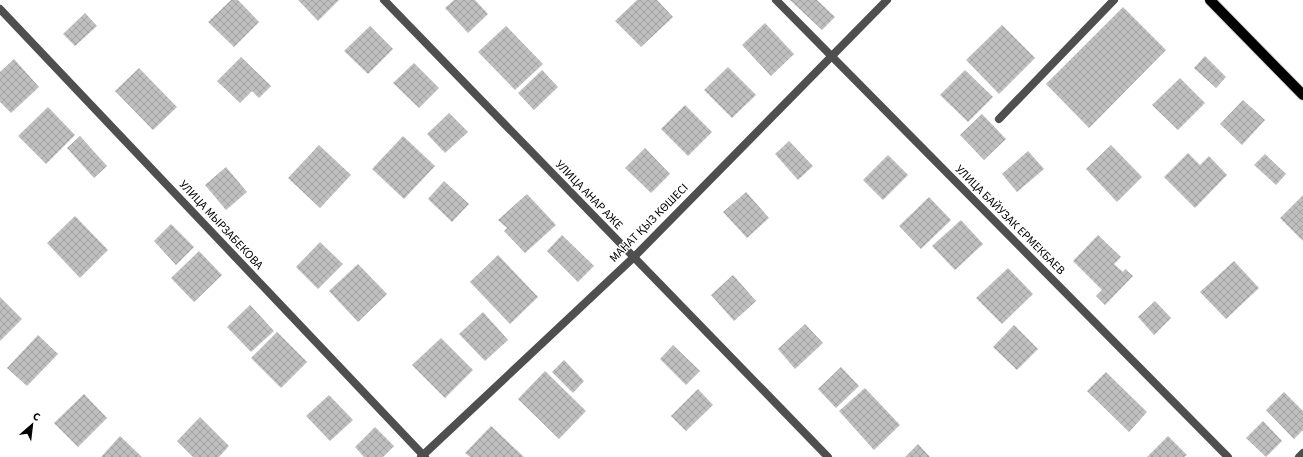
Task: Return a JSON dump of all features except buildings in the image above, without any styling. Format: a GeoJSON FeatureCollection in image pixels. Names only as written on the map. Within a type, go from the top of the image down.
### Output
{"type":"FeatureCollection","features":[{"type":"Feature","properties":{"kind":"main road"},"geometry":{"type":"LineString","coordinates":[[1210,0],[1303,95]]}},
{"type":"Feature","properties":{"kind":"street","name":"УЛИЦА АНАР АЖЕ"},"geometry":{"type":"LineString","coordinates":[[384,0],[828,457]]}},
{"type":"Feature","properties":{"kind":"street","name":"УЛИЦА БАЙУЗАК ЕРМЕКБАЕВ"},"geometry":{"type":"LineString","coordinates":[[776,0],[1228,457]]}},
{"type":"Feature","properties":{"kind":"street","name":"МАНАТ ҚЫЗ КӨШЕСІ"},"geometry":{"type":"LineString","coordinates":[[423,456],[633,258],[887,0]]}},
{"type":"Feature","properties":{"kind":"street"},"geometry":{"type":"LineString","coordinates":[[998,119],[1114,0]]}},
{"type":"Feature","properties":{"kind":"street","name":"УЛИЦА МЫРЗАБЕКОВА"},"geometry":{"type":"LineString","coordinates":[[0,9],[423,456]]}},
{"type":"Feature","properties":{"kind":"street"},"geometry":{"type":"LineString","coordinates":[[1299,457],[1303,453]]}}]}
